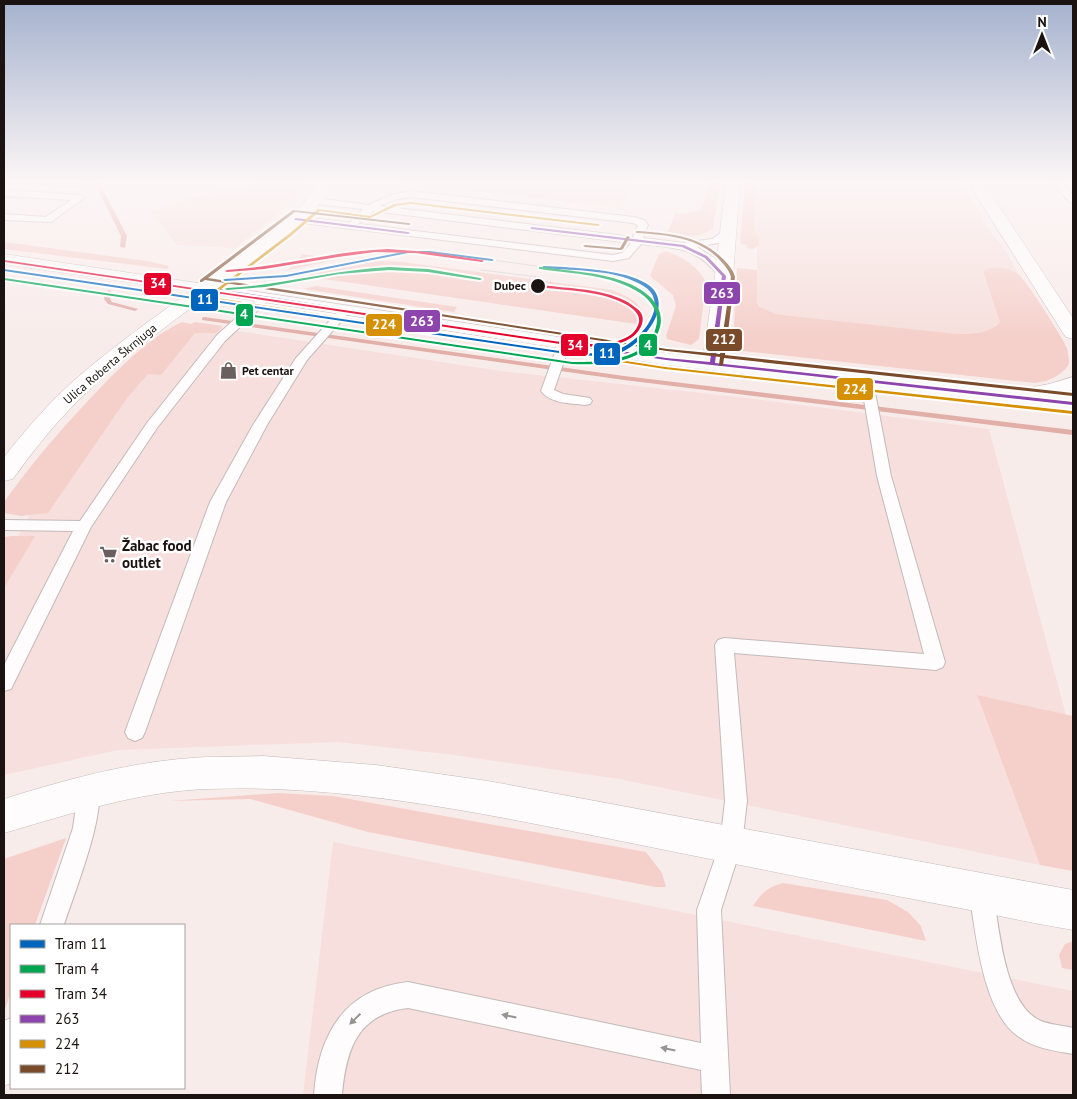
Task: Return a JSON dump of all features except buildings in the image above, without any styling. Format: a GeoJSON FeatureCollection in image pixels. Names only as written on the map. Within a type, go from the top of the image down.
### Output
{"type":"FeatureCollection","features":[{"type":"Feature","properties":{"kind":"main road"},"geometry":{"type":"LineString","coordinates":[[4,259],[346,309],[560,352],[712,364],[1073,404]]}},
{"type":"Feature","properties":{"kind":"street","name":"Ulica Roberta Škrnjuga"},"geometry":{"type":"LineString","coordinates":[[4,473],[35,434],[90,378],[117,355],[277,233]]}},
{"type":"Feature","properties":{"kind":"street"},"geometry":{"type":"LineString","coordinates":[[712,364],[728,233]]}},
{"type":"Feature","properties":{"kind":"street"},"geometry":{"type":"LineString","coordinates":[[1008,233],[1073,333]]}},
{"type":"Feature","properties":{"kind":"street"},"geometry":{"type":"LineString","coordinates":[[1010,398],[1054,390],[1073,383]]}},
{"type":"Feature","properties":{"kind":"street"},"geometry":{"type":"LineString","coordinates":[[4,816],[89,792],[154,778],[204,774],[318,774],[469,795],[1073,910]]}},
{"type":"Feature","properties":{"kind":"street"},"geometry":{"type":"LineString","coordinates":[[4,1063],[10,1043]]}},
{"type":"Feature","properties":{"kind":"lane"},"geometry":{"type":"LineString","coordinates":[[412,233],[623,258],[629,255],[639,233]]}},
{"type":"Feature","properties":{"kind":"lane"},"geometry":{"type":"LineString","coordinates":[[574,233],[684,246],[715,241],[726,233]]}},
{"type":"Feature","properties":{"kind":"lane"},"geometry":{"type":"LineString","coordinates":[[684,246],[706,256],[716,264],[724,276]]}},
{"type":"Feature","properties":{"kind":"lane"},"geometry":{"type":"LineString","coordinates":[[4,683],[84,526],[152,426],[191,376],[245,315],[266,297]]}},
{"type":"Feature","properties":{"kind":"lane"},"geometry":{"type":"LineString","coordinates":[[135,732],[218,502],[260,425],[312,344],[346,309]]}},
{"type":"Feature","properties":{"kind":"lane"},"geometry":{"type":"LineString","coordinates":[[560,352],[547,391],[551,395],[585,401]]}},
{"type":"Feature","properties":{"kind":"lane"},"geometry":{"type":"LineString","coordinates":[[716,1095],[709,910],[731,844],[736,801],[724,645],[936,662],[884,476],[866,382]]}},
{"type":"Feature","properties":{"kind":"lane"},"geometry":{"type":"LineString","coordinates":[[4,525],[84,526]]}},
{"type":"Feature","properties":{"kind":"lane"},"geometry":{"type":"LineString","coordinates":[[52,924],[84,828],[89,792]]}},
{"type":"Feature","properties":{"kind":"lane"},"geometry":{"type":"LineString","coordinates":[[981,892],[1002,995],[1011,1014],[1027,1028],[1073,1041]]}},
{"type":"Feature","properties":{"kind":"lane"},"geometry":{"type":"LineString","coordinates":[[328,1095],[335,1050],[348,1026],[364,1011],[381,1000],[408,995],[716,1059]]}},
{"type":"Feature","properties":{"kind":"shaded area"},"geometry":{"type":"Polygon","coordinates":[[[168,233],[254,233],[235,248],[177,245],[168,233]]]}},
{"type":"Feature","properties":{"kind":"shaded area"},"geometry":{"type":"Polygon","coordinates":[[[667,233],[703,233],[678,238],[667,237],[667,233]]]}},
{"type":"Feature","properties":{"kind":"shaded area"},"geometry":{"type":"Polygon","coordinates":[[[741,233],[757,233],[759,238],[759,245],[753,249],[747,248],[747,245],[740,242],[741,233]]]}},
{"type":"Feature","properties":{"kind":"shaded area"},"geometry":{"type":"Polygon","coordinates":[[[756,233],[992,233],[1005,250],[1018,273],[1013,270],[991,268],[983,271],[1000,322],[988,331],[974,334],[957,334],[775,314],[766,311],[757,303],[757,247],[759,244],[756,233]]]}},
{"type":"Feature","properties":{"kind":"shaded area"},"geometry":{"type":"Polygon","coordinates":[[[4,242],[147,261],[169,266],[167,269],[4,249],[4,242]]]}},
{"type":"Feature","properties":{"kind":"shaded area"},"geometry":{"type":"Polygon","coordinates":[[[665,251],[689,263],[706,282],[699,339],[691,345],[667,339],[666,336],[676,306],[673,295],[650,276],[659,254],[665,251]]]}},
{"type":"Feature","properties":{"kind":"shaded area"},"geometry":{"type":"Polygon","coordinates":[[[303,254],[315,256],[314,258],[317,259],[340,259],[288,270],[303,254]]]}},
{"type":"Feature","properties":{"kind":"shaded area"},"geometry":{"type":"Polygon","coordinates":[[[403,262],[612,290],[625,295],[635,302],[642,312],[644,318],[643,325],[303,276],[360,263],[403,262]]]}},
{"type":"Feature","properties":{"kind":"shaded area"},"geometry":{"type":"Polygon","coordinates":[[[995,267],[1009,269],[1022,277],[1051,321],[1067,348],[1069,364],[1055,377],[1035,383],[743,351],[733,345],[737,268],[757,270],[757,303],[760,307],[775,314],[957,334],[985,331],[1000,322],[983,271],[995,267]]]}},
{"type":"Feature","properties":{"kind":"shaded area"},"geometry":{"type":"Polygon","coordinates":[[[316,286],[457,307],[454,312],[304,289],[316,286]]]}},
{"type":"Feature","properties":{"kind":"shaded area"},"geometry":{"type":"Polygon","coordinates":[[[182,322],[223,326],[216,333],[195,333],[161,375],[148,374],[127,398],[48,513],[21,516],[4,513],[4,502],[15,486],[91,398],[140,350],[160,334],[182,322]]]}},
{"type":"Feature","properties":{"kind":"shaded area"},"geometry":{"type":"Polygon","coordinates":[[[199,325],[501,371],[747,398],[989,429],[1066,715],[977,696],[1040,865],[619,779],[454,755],[338,742],[118,750],[4,775],[4,562],[48,481],[121,395],[199,325]]]}},
{"type":"Feature","properties":{"kind":"shaded area"},"geometry":{"type":"Polygon","coordinates":[[[35,536],[4,588],[4,537],[35,536]]]}},
{"type":"Feature","properties":{"kind":"shaded area"},"geometry":{"type":"Polygon","coordinates":[[[977,695],[1073,716],[1073,871],[1040,865],[977,695]]]}},
{"type":"Feature","properties":{"kind":"shaded area"},"geometry":{"type":"Polygon","coordinates":[[[278,793],[333,796],[646,852],[662,873],[666,887],[655,887],[368,832],[250,799],[168,801],[278,793]]]}},
{"type":"Feature","properties":{"kind":"shaded area"},"geometry":{"type":"Polygon","coordinates":[[[66,838],[35,924],[10,924],[10,994],[4,1013],[4,859],[66,838]]]}},
{"type":"Feature","properties":{"kind":"shaded area"},"geometry":{"type":"Polygon","coordinates":[[[333,842],[1073,991],[1073,1095],[303,1095],[333,842]]]}},
{"type":"Feature","properties":{"kind":"shaded area"},"geometry":{"type":"Polygon","coordinates":[[[783,883],[887,900],[908,912],[921,926],[926,941],[753,906],[765,891],[783,883]]]}},
{"type":"Feature","properties":{"kind":"shaded area"},"geometry":{"type":"Polygon","coordinates":[[[1073,941],[1073,970],[1062,968],[1059,955],[1065,944],[1073,941]]]}},
{"type":"Feature","properties":{"kind":"waterway"},"geometry":{"type":"LineString","coordinates":[[123,233],[123,247]]}},
{"type":"Feature","properties":{"kind":"waterway"},"geometry":{"type":"LineString","coordinates":[[109,292],[107,299],[110,303],[135,309]]}},
{"type":"Feature","properties":{"kind":"waterway"},"geometry":{"type":"LineString","coordinates":[[204,319],[624,378],[1073,433]]}},
{"type":"Feature","properties":{"kind":"tram line","name":"34"},"geometry":{"type":"LineString","coordinates":[[227,271],[264,268],[375,251],[415,252],[482,261]]}},
{"type":"Feature","properties":{"kind":"tram line","name":"11"},"geometry":{"type":"LineString","coordinates":[[225,280],[286,276],[408,252],[430,252],[492,260]]}},
{"type":"Feature","properties":{"kind":"tram line"},"geometry":{"type":"LineString","coordinates":[[492,260],[544,267]]}},
{"type":"Feature","properties":{"kind":"tram line","name":"34"},"geometry":{"type":"LineString","coordinates":[[5,261],[574,345],[613,344],[632,336],[638,330],[641,321],[640,314],[635,308],[624,302],[591,292],[538,286]]}},
{"type":"Feature","properties":{"kind":"tram line","name":"11"},"geometry":{"type":"LineString","coordinates":[[4,270],[573,354],[604,354],[622,350],[638,340],[656,313],[657,303],[655,294],[648,287],[637,281],[624,276],[598,271],[544,267]]}},
{"type":"Feature","properties":{"kind":"tram line","name":"4"},"geometry":{"type":"LineString","coordinates":[[227,289],[265,286],[339,273],[389,268],[428,271],[480,279]]}},
{"type":"Feature","properties":{"kind":"tram line","name":"4"},"geometry":{"type":"LineString","coordinates":[[4,279],[572,363],[598,363],[625,358],[638,353],[648,345],[655,335],[659,322],[658,312],[651,300],[640,291],[604,277],[540,268]]}},
{"type":"Feature","properties":{"kind":"tram line"},"geometry":{"type":"LineString","coordinates":[[481,270],[539,277]]}},
{"type":"Feature","properties":{"kind":"transit line","name":"212"},"geometry":{"type":"LineString","coordinates":[[201,281],[264,233]]}},
{"type":"Feature","properties":{"kind":"transit line","name":"224"},"geometry":{"type":"LineString","coordinates":[[211,295],[292,233]]}},
{"type":"Feature","properties":{"kind":"transit line","name":"263"},"geometry":{"type":"LineString","coordinates":[[576,233],[683,246],[706,257],[724,276],[712,364]]}},
{"type":"Feature","properties":{"kind":"transit line","name":"212"},"geometry":{"type":"LineString","coordinates":[[652,233],[683,237],[694,241],[714,252],[730,271],[733,277],[721,365]]}},
{"type":"Feature","properties":{"kind":"transit line","name":"212"},"geometry":{"type":"LineString","coordinates":[[585,246],[621,249],[628,237]]}},
{"type":"Feature","properties":{"kind":"transit line","name":"212"},"geometry":{"type":"LineString","coordinates":[[207,279],[667,350],[1073,395]]}},
{"type":"Feature","properties":{"kind":"transit line","name":"263"},"geometry":{"type":"LineString","coordinates":[[206,288],[666,359],[1073,404]]}},
{"type":"Feature","properties":{"kind":"transit line","name":"224"},"geometry":{"type":"LineString","coordinates":[[205,297],[665,368],[1072,413]]}},
{"type":"Feature","properties":{"kind":"place","name":"Dubec"},"geometry":{"type":"Point","coordinates":[538,286]}},
{"type":"Feature","properties":{"kind":"place","name":"Pet centar"},"geometry":{"type":"Point","coordinates":[228,371]}},
{"type":"Feature","properties":{"kind":"place","name":"Žabac food outlet"},"geometry":{"type":"Point","coordinates":[108,555]}}]}
